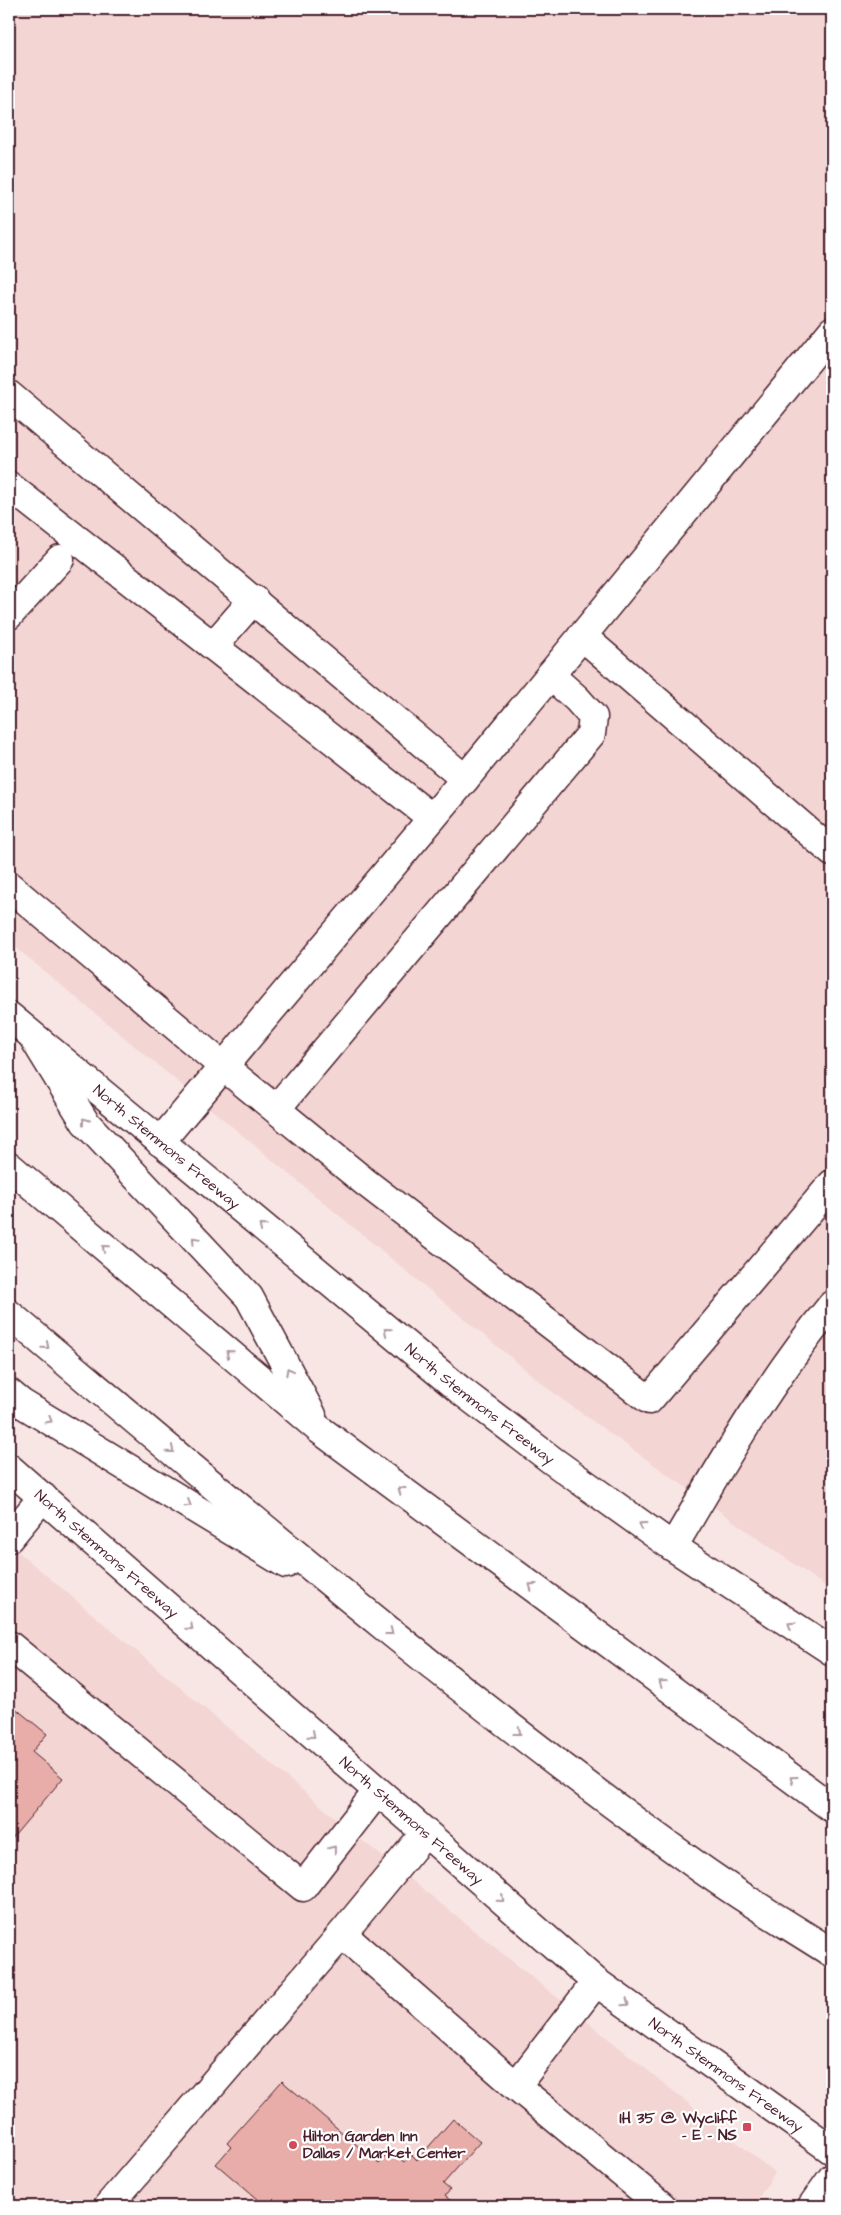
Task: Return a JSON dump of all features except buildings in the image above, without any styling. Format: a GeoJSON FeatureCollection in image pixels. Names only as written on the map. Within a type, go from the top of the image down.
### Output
{"type":"FeatureCollection","features":[{"type":"Feature","properties":{"kind":"main road"},"geometry":{"type":"LineString","coordinates":[[160,1142],[466,778],[832,331]]}},
{"type":"Feature","properties":{"kind":"main road"},"geometry":{"type":"LineString","coordinates":[[9,395],[466,778]]}},
{"type":"Feature","properties":{"kind":"main road"},"geometry":{"type":"LineString","coordinates":[[9,486],[432,818]]}},
{"type":"Feature","properties":{"kind":"main road"},"geometry":{"type":"LineString","coordinates":[[9,615],[60,559]]}},
{"type":"Feature","properties":{"kind":"main road"},"geometry":{"type":"LineString","coordinates":[[213,646],[254,599]]}},
{"type":"Feature","properties":{"kind":"main road"},"geometry":{"type":"LineString","coordinates":[[582,636],[832,852]]}},
{"type":"Feature","properties":{"kind":"main road"},"geometry":{"type":"LineString","coordinates":[[276,1109],[590,734],[593,717],[577,699],[550,675]]}},
{"type":"Feature","properties":{"kind":"main road"},"geometry":{"type":"LineString","coordinates":[[9,886],[224,1067],[365,1182],[649,1400],[832,1184]]}},
{"type":"Feature","properties":{"kind":"main road","name":"North Stemmons Freeway"},"geometry":{"type":"LineString","coordinates":[[9,1016],[460,1390],[553,1461],[673,1547],[832,1651]]}},
{"type":"Feature","properties":{"kind":"main road"},"geometry":{"type":"LineString","coordinates":[[33,1037],[85,1122],[248,1297],[320,1430]]}},
{"type":"Feature","properties":{"kind":"main road"},"geometry":{"type":"LineString","coordinates":[[9,1166],[320,1430],[832,1808]]}},
{"type":"Feature","properties":{"kind":"main road"},"geometry":{"type":"LineString","coordinates":[[673,1547],[739,1435],[769,1389],[800,1344],[832,1305]]}},
{"type":"Feature","properties":{"kind":"main road"},"geometry":{"type":"LineString","coordinates":[[9,1314],[365,1612],[572,1774],[690,1861],[832,1954]]}},
{"type":"Feature","properties":{"kind":"main road"},"geometry":{"type":"LineString","coordinates":[[9,1393],[21,1403],[365,1612]]}},
{"type":"Feature","properties":{"kind":"main road","name":"North Stemmons Freeway"},"geometry":{"type":"LineString","coordinates":[[9,1468],[596,1982],[832,2150]]}},
{"type":"Feature","properties":{"kind":"main road"},"geometry":{"type":"LineString","coordinates":[[9,1538],[43,1497]]}},
{"type":"Feature","properties":{"kind":"main road"},"geometry":{"type":"LineString","coordinates":[[9,1644],[303,1887],[377,1792]]}},
{"type":"Feature","properties":{"kind":"main road"},"geometry":{"type":"LineString","coordinates":[[108,2206],[342,1934],[425,1833]]}},
{"type":"Feature","properties":{"kind":"main road"},"geometry":{"type":"LineString","coordinates":[[342,1934],[516,2086],[662,2206]]}},
{"type":"Feature","properties":{"kind":"main road"},"geometry":{"type":"LineString","coordinates":[[516,2086],[596,1982]]}},
{"type":"Feature","properties":{"kind":"main road"},"geometry":{"type":"LineString","coordinates":[[812,2206],[832,2178]]}},
{"type":"Feature","properties":{"kind":"shaded area"},"geometry":{"type":"Polygon","coordinates":[[[9,9],[832,9],[832,1591],[556,1395],[9,942],[9,9]]]}},
{"type":"Feature","properties":{"kind":"shaded area"},"geometry":{"type":"Polygon","coordinates":[[[9,1544],[352,1832],[775,2173],[753,2206],[9,2206],[9,1544]]]}},
{"type":"Feature","properties":{"kind":"place","name":"IH 35 @ Wycliff - E - NS"},"geometry":{"type":"Point","coordinates":[747,2127]}},
{"type":"Feature","properties":{"kind":"place","name":"Hilton Garden Inn Dallas / Market Center"},"geometry":{"type":"Point","coordinates":[293,2145]}}]}
